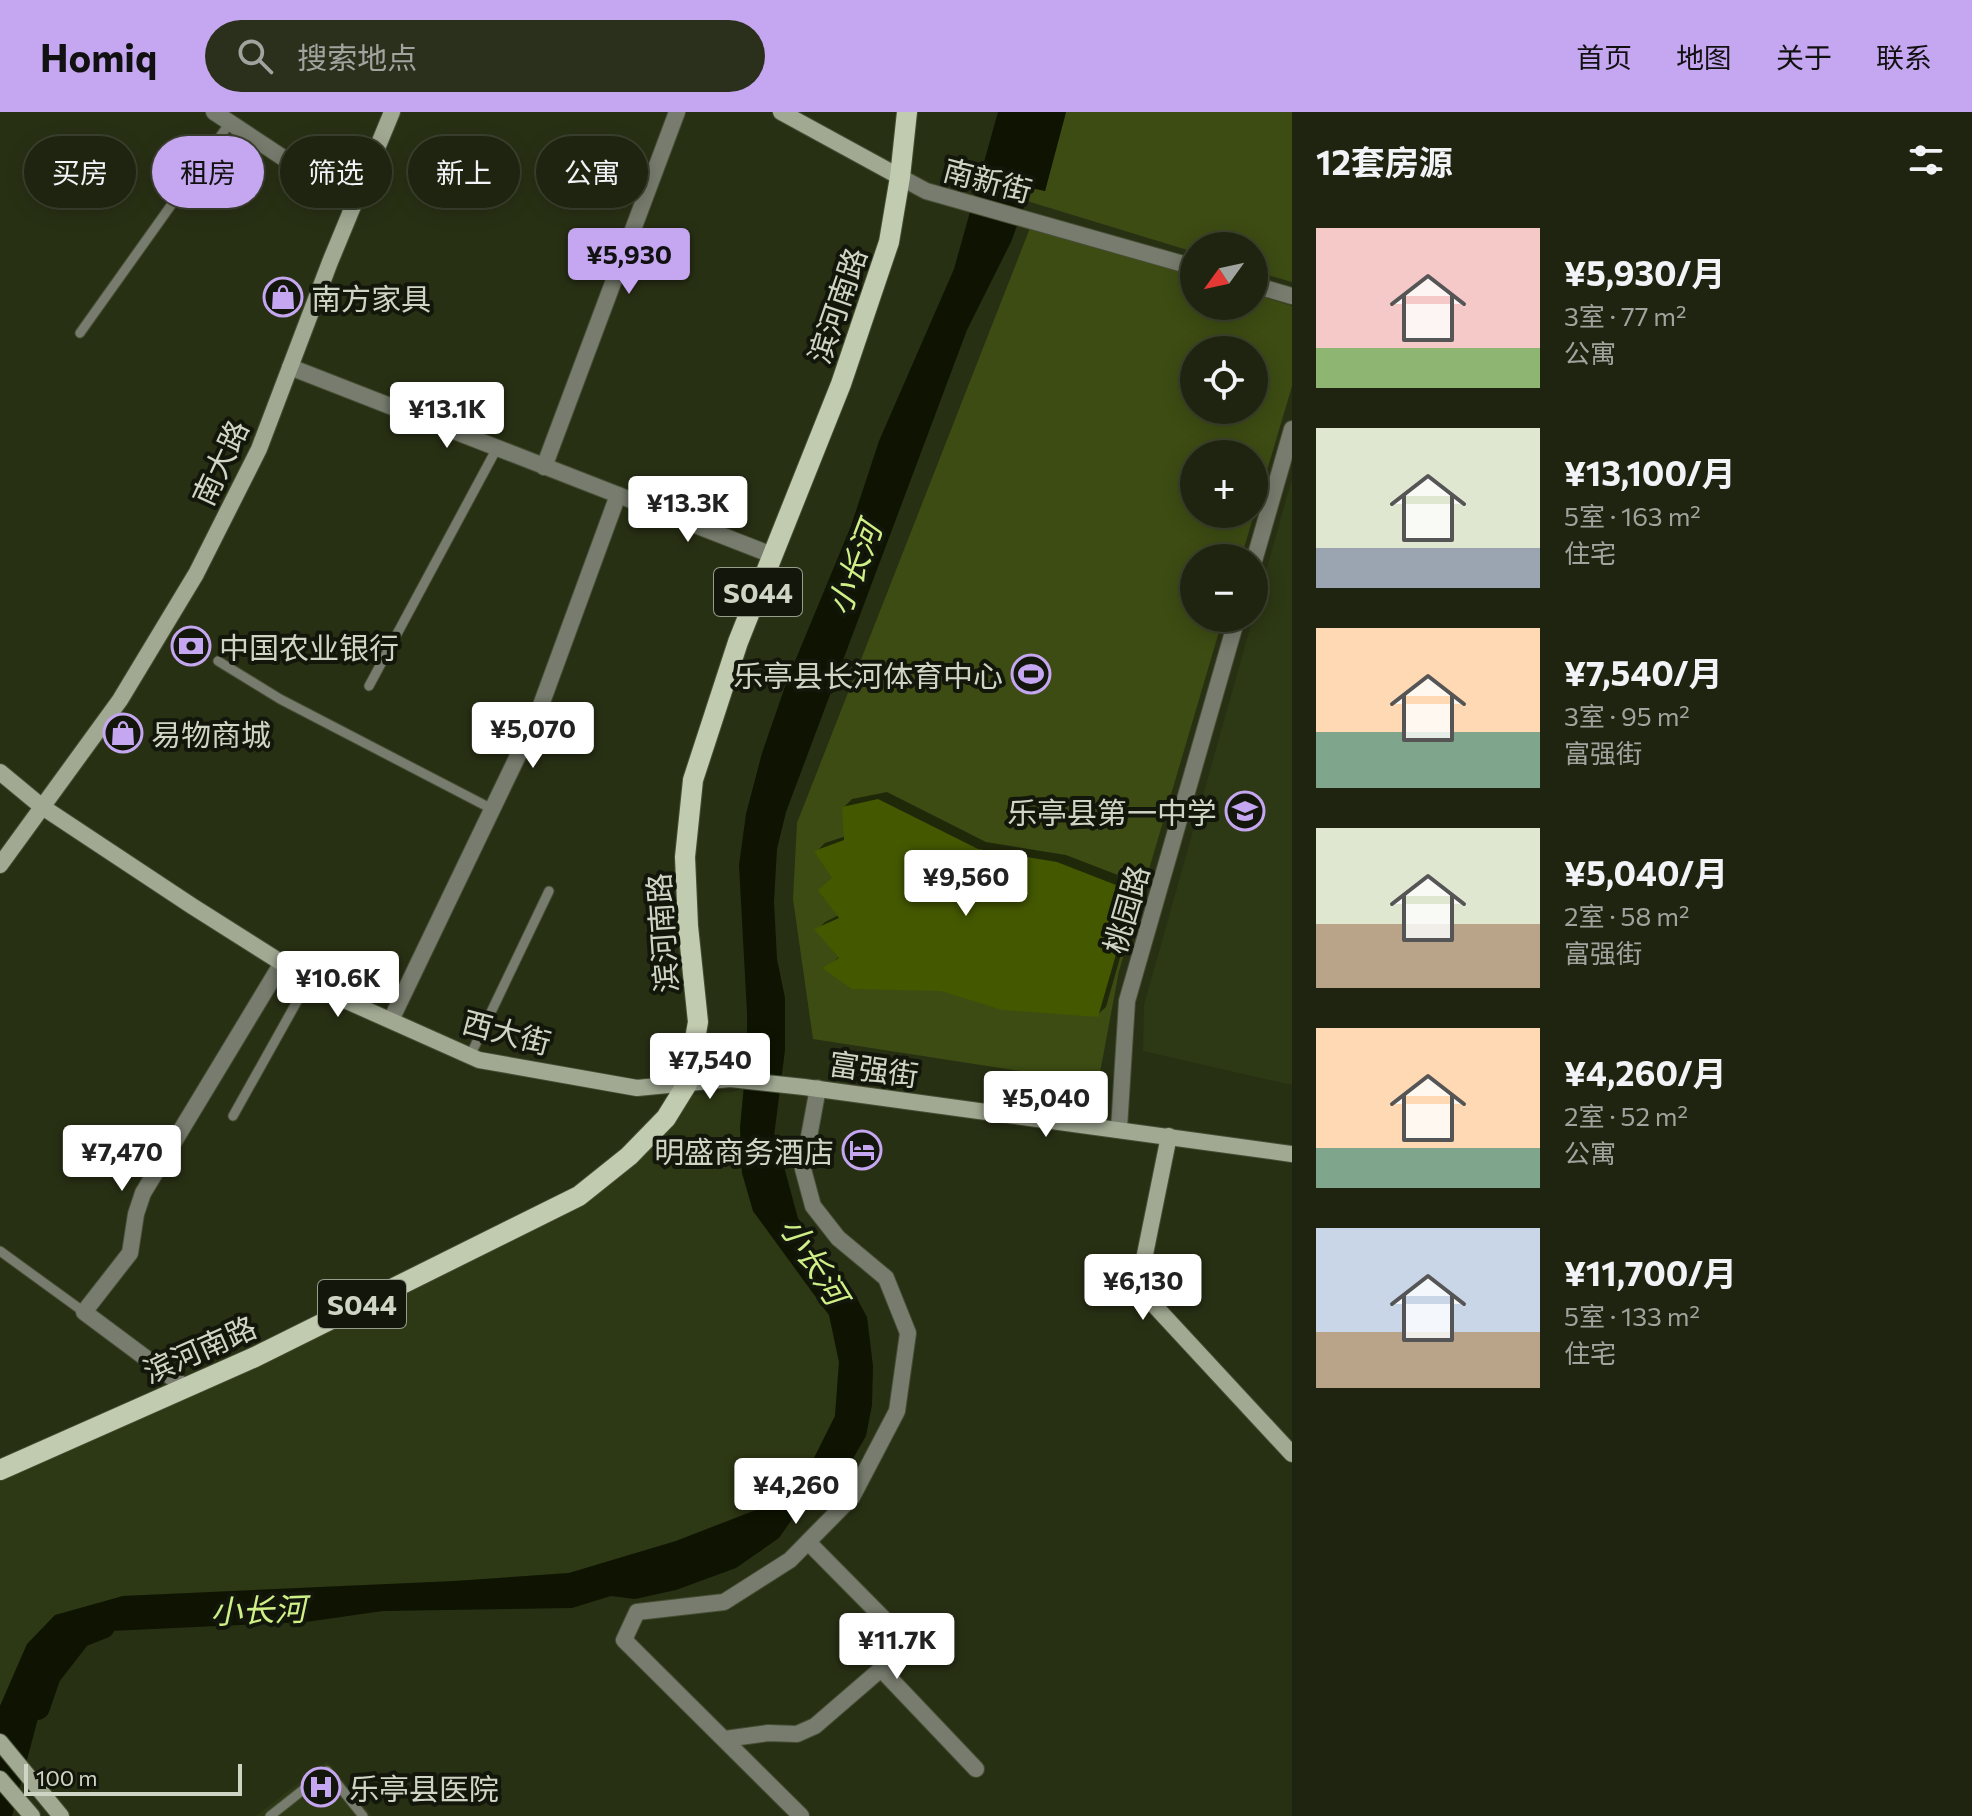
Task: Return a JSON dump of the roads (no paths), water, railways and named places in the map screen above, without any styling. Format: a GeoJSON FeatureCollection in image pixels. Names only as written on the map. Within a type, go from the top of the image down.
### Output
{"type":"FeatureCollection","features":[{"type":"Feature","properties":{"kind":"main road","name":"滨河南路"},"geometry":{"type":"LineString","coordinates":[[0,1470],[255,1357],[579,1196],[629,1156],[666,1118],[687,1084],[698,1022],[688,926],[685,857],[693,780],[738,642],[841,384],[889,242],[907,112]]}},
{"type":"Feature","properties":{"kind":"street"},"geometry":{"type":"LineString","coordinates":[[214,112],[280,156]]}},
{"type":"Feature","properties":{"kind":"street","name":"南大路"},"geometry":{"type":"LineString","coordinates":[[382,136],[392,112]]}},
{"type":"Feature","properties":{"kind":"street"},"geometry":{"type":"LineString","coordinates":[[544,467],[677,112]]}},
{"type":"Feature","properties":{"kind":"street","name":"南新街"},"geometry":{"type":"LineString","coordinates":[[781,112],[926,191],[1180,263]]}},
{"type":"Feature","properties":{"kind":"street","name":"南大路"},"geometry":{"type":"LineString","coordinates":[[0,865],[120,700],[196,574],[259,449],[352,208]]}},
{"type":"Feature","properties":{"kind":"street"},"geometry":{"type":"LineString","coordinates":[[1268,289],[1292,296]]}},
{"type":"Feature","properties":{"kind":"street"},"geometry":{"type":"LineString","coordinates":[[290,367],[772,555]]}},
{"type":"Feature","properties":{"kind":"street"},"geometry":{"type":"LineString","coordinates":[[1259,544],[1292,429]]}},
{"type":"Feature","properties":{"kind":"street"},"geometry":{"type":"LineString","coordinates":[[391,1020],[537,716],[618,495]]}},
{"type":"Feature","properties":{"kind":"street","name":"桃园路"},"geometry":{"type":"LineString","coordinates":[[1119,1128],[1127,1001],[1233,632]]}},
{"type":"Feature","properties":{"kind":"street","name":"西大街"},"geometry":{"type":"LineString","coordinates":[[0,772],[41,806],[331,994],[479,1060],[637,1088],[687,1084]]}},
{"type":"Feature","properties":{"kind":"street"},"geometry":{"type":"LineString","coordinates":[[186,1388],[84,1312],[130,1253],[143,1193],[282,963]]}},
{"type":"Feature","properties":{"kind":"street","name":"富强街"},"geometry":{"type":"LineString","coordinates":[[687,1084],[730,1079],[811,1088],[1292,1154]]}},
{"type":"Feature","properties":{"kind":"street"},"geometry":{"type":"LineString","coordinates":[[801,1816],[624,1640],[637,1612],[724,1602],[790,1560],[852,1497],[897,1411],[908,1333],[886,1278],[838,1238],[813,1206],[803,1169],[811,1088]]}},
{"type":"Feature","properties":{"kind":"street"},"geometry":{"type":"LineString","coordinates":[[1169,1136],[1142,1269],[1145,1287],[1153,1304],[1292,1454]]}},
{"type":"Feature","properties":{"kind":"street"},"geometry":{"type":"LineString","coordinates":[[725,1739],[768,1733],[797,1734],[815,1726],[881,1669],[893,1651],[893,1628],[808,1542]]}},
{"type":"Feature","properties":{"kind":"street"},"geometry":{"type":"LineString","coordinates":[[881,1669],[976,1769]]}},
{"type":"Feature","properties":{"kind":"street"},"geometry":{"type":"LineString","coordinates":[[0,1742],[61,1816]]}},
{"type":"Feature","properties":{"kind":"street"},"geometry":{"type":"LineString","coordinates":[[0,1779],[30,1814]]}},
{"type":"Feature","properties":{"kind":"lane"},"geometry":{"type":"LineString","coordinates":[[80,333],[229,124]]}},
{"type":"Feature","properties":{"kind":"lane"},"geometry":{"type":"LineString","coordinates":[[369,686],[497,448]]}},
{"type":"Feature","properties":{"kind":"lane"},"geometry":{"type":"LineString","coordinates":[[218,661],[280,699],[492,809]]}},
{"type":"Feature","properties":{"kind":"lane"},"geometry":{"type":"LineString","coordinates":[[470,1056],[549,891]]}},
{"type":"Feature","properties":{"kind":"lane"},"geometry":{"type":"LineString","coordinates":[[233,1116],[309,980]]}},
{"type":"Feature","properties":{"kind":"lane"},"geometry":{"type":"LineString","coordinates":[[0,1251],[84,1312]]}},
{"type":"Feature","properties":{"kind":"lane"},"geometry":{"type":"LineString","coordinates":[[270,1816],[327,1771],[363,1816]]}},
{"type":"Feature","properties":{"kind":"water"},"geometry":{"type":"Polygon","coordinates":[[[998,112],[1066,112],[1045,191],[1031,188],[1011,242],[967,330],[786,812],[777,849],[774,902],[777,959],[785,998],[785,1050],[773,1144],[773,1183],[783,1211],[799,1237],[854,1293],[867,1317],[873,1366],[872,1405],[866,1436],[832,1495],[799,1509],[779,1538],[736,1568],[676,1590],[635,1599],[611,1596],[572,1608],[383,1611],[306,1622],[110,1631],[84,1639],[65,1651],[52,1666],[12,1816],[0,1816],[0,1706],[27,1644],[55,1615],[123,1596],[569,1573],[676,1541],[764,1507],[813,1460],[835,1416],[839,1362],[829,1315],[753,1211],[742,1173],[740,1128],[747,1053],[747,1013],[739,865],[746,814],[762,753],[788,678],[851,526],[879,441],[954,269],[998,112]]]}},
{"type":"Feature","properties":{"kind":"waterway","name":"小长河"},"geometry":{"type":"LineString","coordinates":[[764,1142],[786,1224],[798,1240]]}},
{"type":"Feature","properties":{"kind":"waterway","name":"小长河"},"geometry":{"type":"LineString","coordinates":[[37,1707],[48,1675],[79,1635],[102,1626]]}},
{"type":"Feature","properties":{"kind":"place","name":"南方家具"},"geometry":{"type":"Point","coordinates":[283,297]}},
{"type":"Feature","properties":{"kind":"place","name":"中国农业银行"},"geometry":{"type":"Point","coordinates":[191,646]}},
{"type":"Feature","properties":{"kind":"place","name":"乐亭县长河体育中心"},"geometry":{"type":"Point","coordinates":[1031,674]}},
{"type":"Feature","properties":{"kind":"place","name":"易物商城"},"geometry":{"type":"Point","coordinates":[123,733]}},
{"type":"Feature","properties":{"kind":"place","name":"乐亭县第一中学"},"geometry":{"type":"Point","coordinates":[1245,811]}},
{"type":"Feature","properties":{"kind":"place","name":"明盛商务酒店"},"geometry":{"type":"Point","coordinates":[862,1150]}},
{"type":"Feature","properties":{"kind":"place","name":"乐亭县医院"},"geometry":{"type":"Point","coordinates":[321,1787]}}]}
